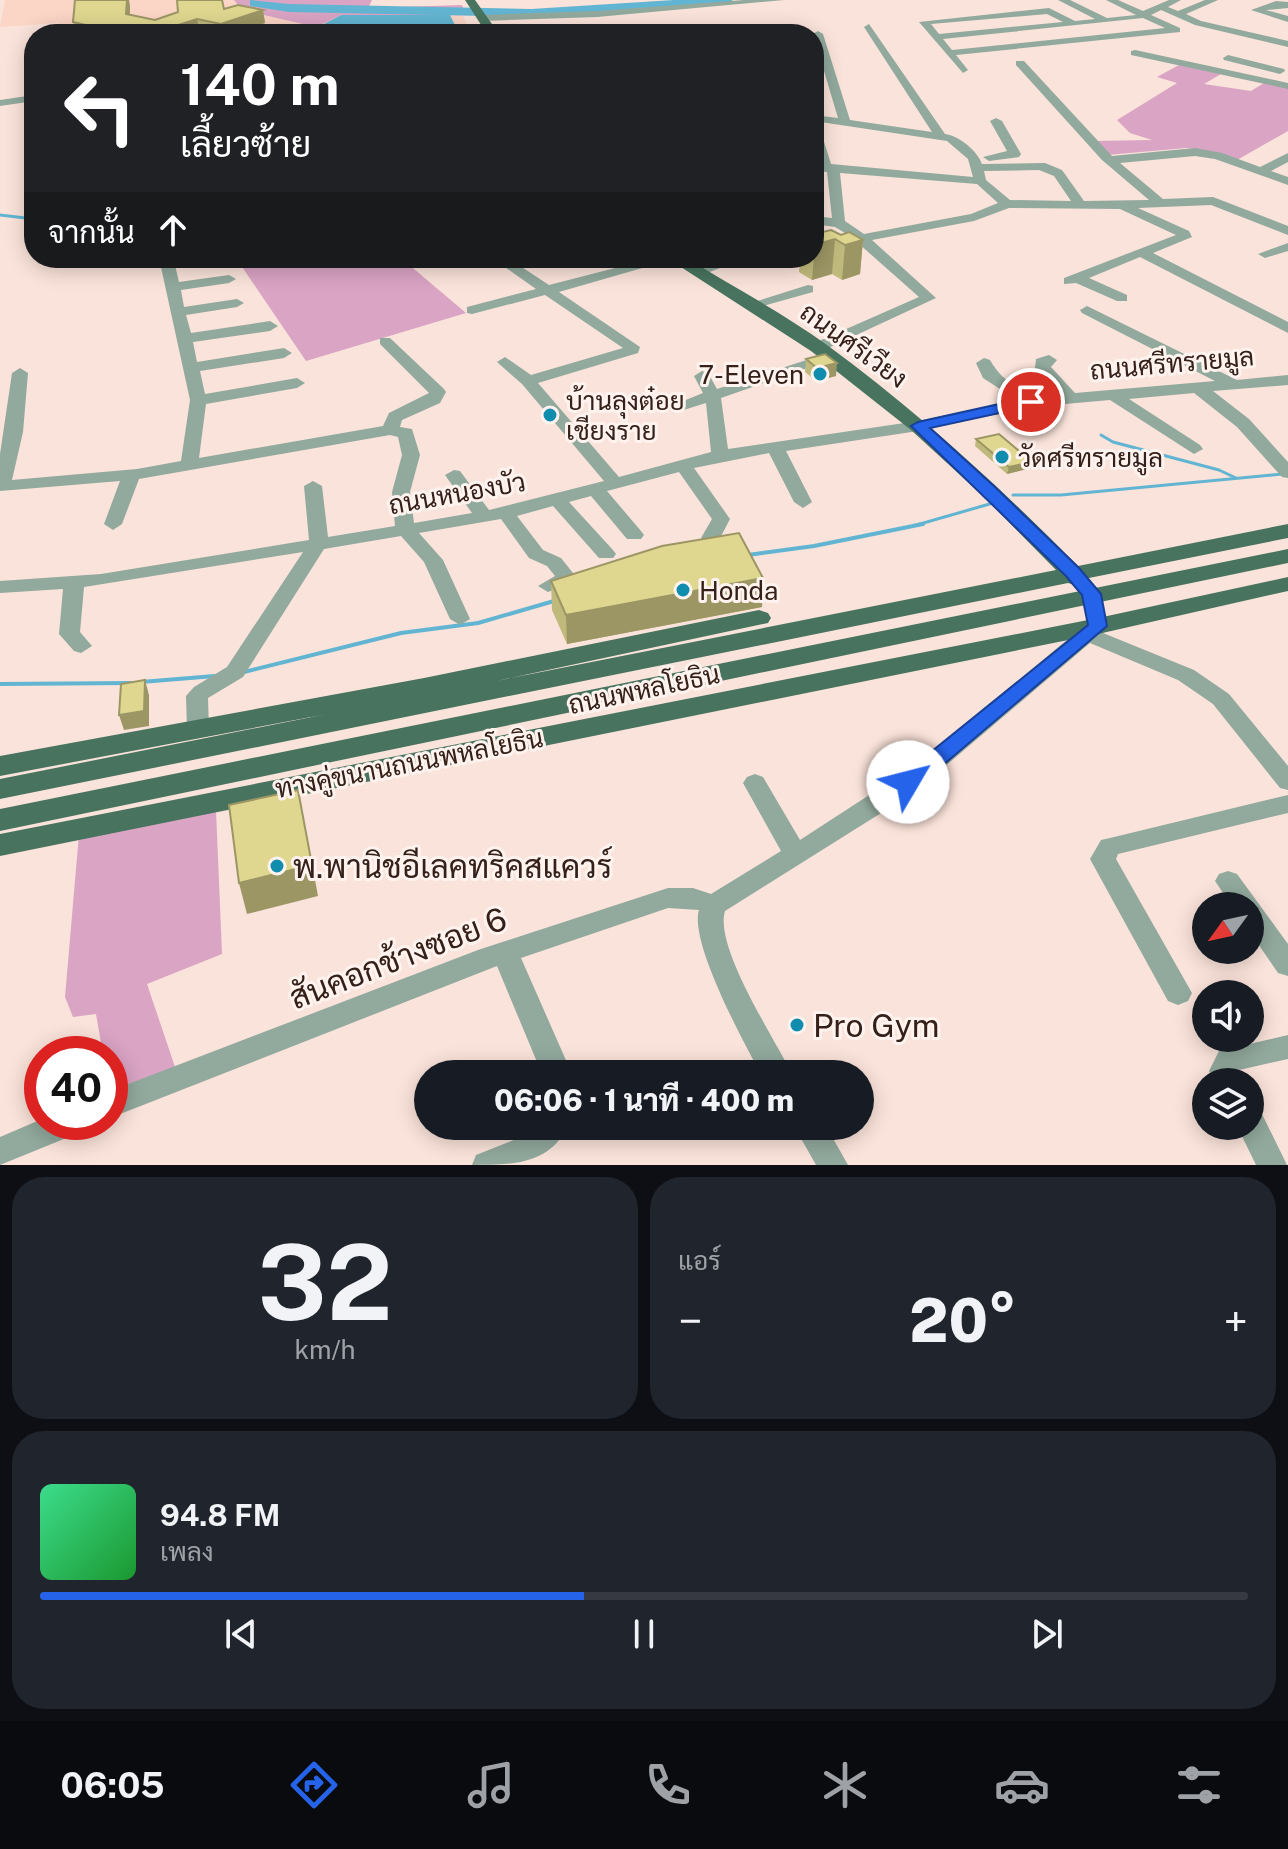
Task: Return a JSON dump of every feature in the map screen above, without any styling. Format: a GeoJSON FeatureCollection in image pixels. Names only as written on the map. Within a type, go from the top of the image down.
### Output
{"type":"FeatureCollection","features":[{"type":"Feature","properties":{"kind":"main road"},"geometry":{"type":"LineString","coordinates":[[471,2],[486,24]]}},
{"type":"Feature","properties":{"kind":"main road","name":"ถนนศรีเวียง"},"geometry":{"type":"LineString","coordinates":[[690,268],[824,352],[918,426],[990,490],[1091,594]]}},
{"type":"Feature","properties":{"kind":"main road"},"geometry":{"type":"LineString","coordinates":[[0,766],[198,730],[804,609],[1065,566],[1288,514]]}},
{"type":"Feature","properties":{"kind":"main road","name":"ถนนพหลโยธิน"},"geometry":{"type":"LineString","coordinates":[[0,789],[873,613],[1065,566],[1288,531]]}},
{"type":"Feature","properties":{"kind":"main road","name":"ถนนพหลโยธิน"},"geometry":{"type":"LineString","coordinates":[[0,820],[1288,556]]}},
{"type":"Feature","properties":{"kind":"main road","name":"ทางคู่ขนานถนนพหลโยธิน"},"geometry":{"type":"LineString","coordinates":[[0,845],[272,789],[1092,630],[1288,584]]}},
{"type":"Feature","properties":{"kind":"main road"},"geometry":{"type":"LineString","coordinates":[[1091,594],[1092,630]]}},
{"type":"Feature","properties":{"kind":"main road"},"geometry":{"type":"LineString","coordinates":[[804,609],[873,613]]}},
{"type":"Feature","properties":{"kind":"main road"},"geometry":{"type":"LineString","coordinates":[[896,636],[958,654]]}},
{"type":"Feature","properties":{"kind":"main road"},"geometry":{"type":"LineString","coordinates":[[174,754],[243,721]]}},
{"type":"Feature","properties":{"kind":"main road"},"geometry":{"type":"LineString","coordinates":[[272,789],[353,750]]}},
{"type":"Feature","properties":{"kind":"main road"},"geometry":{"type":"LineString","coordinates":[[0,807],[81,773]]}},
{"type":"Feature","properties":{"kind":"street"},"geometry":{"type":"LineString","coordinates":[[482,18],[779,0]]}},
{"type":"Feature","properties":{"kind":"street"},"geometry":{"type":"LineString","coordinates":[[1063,0],[1106,21]]}},
{"type":"Feature","properties":{"kind":"street"},"geometry":{"type":"LineString","coordinates":[[950,53],[1177,30],[1111,0]]}},
{"type":"Feature","properties":{"kind":"street"},"geometry":{"type":"LineString","coordinates":[[936,37],[1145,16],[1176,0]]}},
{"type":"Feature","properties":{"kind":"street"},"geometry":{"type":"LineString","coordinates":[[1178,14],[1213,0]]}},
{"type":"Feature","properties":{"kind":"street"},"geometry":{"type":"LineString","coordinates":[[1288,5],[1276,4],[1256,10],[1288,19]]}},
{"type":"Feature","properties":{"kind":"street"},"geometry":{"type":"LineString","coordinates":[[1161,7],[1198,23],[1288,46]]}},
{"type":"Feature","properties":{"kind":"street"},"geometry":{"type":"LineString","coordinates":[[963,70],[924,22],[1049,11],[1073,24]]}},
{"type":"Feature","properties":{"kind":"street"},"geometry":{"type":"LineString","coordinates":[[555,24],[557,15]]}},
{"type":"Feature","properties":{"kind":"street"},"geometry":{"type":"LineString","coordinates":[[974,18],[997,31]]}},
{"type":"Feature","properties":{"kind":"street"},"geometry":{"type":"LineString","coordinates":[[869,27],[940,135]]}},
{"type":"Feature","properties":{"kind":"street"},"geometry":{"type":"LineString","coordinates":[[1041,27],[1068,41]]}},
{"type":"Feature","properties":{"kind":"street"},"geometry":{"type":"LineString","coordinates":[[1267,41],[1228,58],[1288,73]]}},
{"type":"Feature","properties":{"kind":"street"},"geometry":{"type":"LineString","coordinates":[[1135,53],[1288,86]]}},
{"type":"Feature","properties":{"kind":"street"},"geometry":{"type":"LineString","coordinates":[[824,54],[845,122]]}},
{"type":"Feature","properties":{"kind":"street"},"geometry":{"type":"LineString","coordinates":[[1020,63],[1110,160],[1161,204]]}},
{"type":"Feature","properties":{"kind":"street"},"geometry":{"type":"LineString","coordinates":[[0,103],[24,99]]}},
{"type":"Feature","properties":{"kind":"street"},"geometry":{"type":"LineString","coordinates":[[824,119],[940,135],[959,142],[1007,204]]}},
{"type":"Feature","properties":{"kind":"street"},"geometry":{"type":"LineString","coordinates":[[977,169],[1015,154],[996,121]]}},
{"type":"Feature","properties":{"kind":"street"},"geometry":{"type":"LineString","coordinates":[[1110,160],[1195,152],[1218,156],[1288,181]]}},
{"type":"Feature","properties":{"kind":"street"},"geometry":{"type":"LineString","coordinates":[[1262,171],[1288,157]]}},
{"type":"Feature","properties":{"kind":"street"},"geometry":{"type":"LineString","coordinates":[[839,223],[824,167],[977,169],[1041,166],[1058,173],[1080,204]]}},
{"type":"Feature","properties":{"kind":"street"},"geometry":{"type":"LineString","coordinates":[[824,245],[974,217],[1007,204],[1122,205],[1213,201],[1288,231]]}},
{"type":"Feature","properties":{"kind":"street"},"geometry":{"type":"LineString","coordinates":[[1122,205],[1185,237],[1073,279],[1122,298]]}},
{"type":"Feature","properties":{"kind":"street"},"geometry":{"type":"LineString","coordinates":[[674,408],[824,352],[929,298],[860,237],[839,223],[824,221]]}},
{"type":"Feature","properties":{"kind":"street"},"geometry":{"type":"LineString","coordinates":[[1265,254],[1288,247]]}},
{"type":"Feature","properties":{"kind":"street"},"geometry":{"type":"LineString","coordinates":[[1141,252],[1288,328]]}},
{"type":"Feature","properties":{"kind":"street"},"geometry":{"type":"LineString","coordinates":[[168,268],[198,400],[189,466]]}},
{"type":"Feature","properties":{"kind":"street"},"geometry":{"type":"LineString","coordinates":[[514,268],[632,347],[632,350],[528,381]]}},
{"type":"Feature","properties":{"kind":"street"},"geometry":{"type":"LineString","coordinates":[[472,310],[637,268]]}},
{"type":"Feature","properties":{"kind":"street"},"geometry":{"type":"LineString","coordinates":[[697,272],[709,268]]}},
{"type":"Feature","properties":{"kind":"street"},"geometry":{"type":"LineString","coordinates":[[173,287],[229,279]]}},
{"type":"Feature","properties":{"kind":"street"},"geometry":{"type":"LineString","coordinates":[[752,305],[808,289]]}},
{"type":"Feature","properties":{"kind":"street"},"geometry":{"type":"LineString","coordinates":[[178,312],[237,303]]}},
{"type":"Feature","properties":{"kind":"street"},"geometry":{"type":"LineString","coordinates":[[1087,310],[1233,384]]}},
{"type":"Feature","properties":{"kind":"street"},"geometry":{"type":"LineString","coordinates":[[184,339],[270,326]]}},
{"type":"Feature","properties":{"kind":"street"},"geometry":{"type":"LineString","coordinates":[[385,341],[438,392],[434,399],[395,417],[390,430]]}},
{"type":"Feature","properties":{"kind":"street"},"geometry":{"type":"LineString","coordinates":[[191,368],[284,353]]}},
{"type":"Feature","properties":{"kind":"street"},"geometry":{"type":"LineString","coordinates":[[1049,360],[1042,362],[1043,368],[1070,398]]}},
{"type":"Feature","properties":{"kind":"street"},"geometry":{"type":"LineString","coordinates":[[505,362],[528,381],[616,484]]}},
{"type":"Feature","properties":{"kind":"street"},"geometry":{"type":"LineString","coordinates":[[984,363],[989,375],[1031,402]]}},
{"type":"Feature","properties":{"kind":"street"},"geometry":{"type":"LineString","coordinates":[[20,373],[14,432],[1,486],[132,474],[390,430],[406,433],[411,455],[401,492],[405,529],[433,560],[460,619]]}},
{"type":"Feature","properties":{"kind":"street"},"geometry":{"type":"LineString","coordinates":[[702,376],[713,396],[720,455]]}},
{"type":"Feature","properties":{"kind":"street","name":"ถนนศรีทรายมูล"},"geometry":{"type":"LineString","coordinates":[[918,426],[1031,402],[1288,380]]}},
{"type":"Feature","properties":{"kind":"street"},"geometry":{"type":"LineString","coordinates":[[198,400],[297,383]]}},
{"type":"Feature","properties":{"kind":"street"},"geometry":{"type":"LineString","coordinates":[[1197,387],[1243,423],[1288,473]]}},
{"type":"Feature","properties":{"kind":"street"},"geometry":{"type":"LineString","coordinates":[[1113,395],[1194,449]]}},
{"type":"Feature","properties":{"kind":"street","name":"ถนนหนองบัว"},"geometry":{"type":"LineString","coordinates":[[0,587],[74,583],[484,517],[558,501],[720,455],[918,426]]}},
{"type":"Feature","properties":{"kind":"street"},"geometry":{"type":"LineString","coordinates":[[775,447],[803,502]]}},
{"type":"Feature","properties":{"kind":"street"},"geometry":{"type":"LineString","coordinates":[[682,464],[721,519],[711,538]]}},
{"type":"Feature","properties":{"kind":"street"},"geometry":{"type":"LineString","coordinates":[[113,524],[132,474]]}},
{"type":"Feature","properties":{"kind":"street"},"geometry":{"type":"LineString","coordinates":[[454,475],[484,517]]}},
{"type":"Feature","properties":{"kind":"street"},"geometry":{"type":"LineString","coordinates":[[198,730],[197,696],[207,686],[227,679],[235,672],[319,542],[313,486]]}},
{"type":"Feature","properties":{"kind":"street"},"geometry":{"type":"LineString","coordinates":[[596,490],[634,535]]}},
{"type":"Feature","properties":{"kind":"street"},"geometry":{"type":"LineString","coordinates":[[558,501],[606,554]]}},
{"type":"Feature","properties":{"kind":"street"},"geometry":{"type":"LineString","coordinates":[[506,513],[536,554],[554,562],[567,578],[548,586]]}},
{"type":"Feature","properties":{"kind":"street"},"geometry":{"type":"LineString","coordinates":[[74,583],[69,634],[81,646]]}},
{"type":"Feature","properties":{"kind":"street"},"geometry":{"type":"LineString","coordinates":[[769,1060],[751,1030],[714,942],[709,921],[714,905],[888,797],[928,768],[1092,630],[1186,675],[1221,699],[1288,782]]}},
{"type":"Feature","properties":{"kind":"street"},"geometry":{"type":"LineString","coordinates":[[755,783],[795,853]]}},
{"type":"Feature","properties":{"kind":"street"},"geometry":{"type":"LineString","coordinates":[[1178,993],[1103,859],[1110,847],[1288,804]]}},
{"type":"Feature","properties":{"kind":"street"},"geometry":{"type":"LineString","coordinates":[[1228,881],[1236,892]]}},
{"type":"Feature","properties":{"kind":"street","name":"สันคอกช้างซอย 6"},"geometry":{"type":"LineString","coordinates":[[128,1098],[505,953],[668,898],[693,898],[714,905]]}},
{"type":"Feature","properties":{"kind":"street"},"geometry":{"type":"LineString","coordinates":[[1264,932],[1288,965]]}},
{"type":"Feature","properties":{"kind":"street"},"geometry":{"type":"LineString","coordinates":[[505,953],[551,1060]]}},
{"type":"Feature","properties":{"kind":"street"},"geometry":{"type":"LineString","coordinates":[[1225,1068],[1229,1060],[1288,1047]]}},
{"type":"Feature","properties":{"kind":"street"},"geometry":{"type":"LineString","coordinates":[[0,1151],[27,1140]]}},
{"type":"Feature","properties":{"kind":"street"},"geometry":{"type":"LineString","coordinates":[[487,1165],[537,1145],[541,1140]]}},
{"type":"Feature","properties":{"kind":"street"},"geometry":{"type":"LineString","coordinates":[[818,1140],[833,1165]]}},
{"type":"Feature","properties":{"kind":"street"},"geometry":{"type":"LineString","coordinates":[[1259,1140],[1272,1165]]}},
{"type":"Feature","properties":{"kind":"shaded area"},"geometry":{"type":"Polygon","coordinates":[[[5,0],[251,0],[462,14],[467,24],[58,23],[0,27],[5,0]]]}},
{"type":"Feature","properties":{"kind":"shaded area"},"geometry":{"type":"Polygon","coordinates":[[[234,0],[372,0],[368,8],[462,5],[466,15],[341,15],[322,24],[303,24],[242,10],[234,0]]]}},
{"type":"Feature","properties":{"kind":"shaded area"},"geometry":{"type":"Polygon","coordinates":[[[1179,65],[1221,74],[1204,84],[1251,91],[1264,83],[1288,88],[1288,131],[1237,160],[1186,148],[1107,155],[1095,141],[1152,140],[1130,133],[1117,120],[1177,83],[1157,77],[1179,65]]]}},
{"type":"Feature","properties":{"kind":"shaded area"},"geometry":{"type":"Polygon","coordinates":[[[243,268],[413,268],[466,313],[306,361],[243,268]]]}},
{"type":"Feature","properties":{"kind":"shaded area"},"geometry":{"type":"Polygon","coordinates":[[[216,810],[222,954],[147,984],[176,1070],[128,1087],[128,1036],[100,1036],[96,1014],[73,1017],[65,997],[79,834],[216,810]]]}},
{"type":"Feature","properties":{"kind":"water"},"geometry":{"type":"Polygon","coordinates":[[[341,15],[450,15],[454,24],[324,24],[341,15]]]}},
{"type":"Feature","properties":{"kind":"building"},"geometry":{"type":"Polygon","coordinates":[[[75,0],[127,0],[126,14],[155,20],[178,12],[177,0],[222,0],[224,9],[238,5],[263,10],[221,24],[197,19],[182,24],[73,22],[75,0]]]}},
{"type":"Feature","properties":{"kind":"building"},"geometry":{"type":"Polygon","coordinates":[[[831,230],[841,235],[849,232],[863,240],[845,245],[835,239],[824,242],[824,232],[831,230]]]}},
{"type":"Feature","properties":{"kind":"building"},"geometry":{"type":"Polygon","coordinates":[[[825,354],[837,363],[817,368],[806,359],[825,354]]]}},
{"type":"Feature","properties":{"kind":"building"},"geometry":{"type":"Polygon","coordinates":[[[999,434],[1032,462],[1009,467],[976,439],[999,434]]]}},
{"type":"Feature","properties":{"kind":"building"},"geometry":{"type":"Polygon","coordinates":[[[739,533],[763,578],[566,615],[551,581],[662,546],[739,533]]]}},
{"type":"Feature","properties":{"kind":"building"},"geometry":{"type":"Polygon","coordinates":[[[145,680],[144,711],[119,715],[121,684],[145,680]]]}},
{"type":"Feature","properties":{"kind":"building"},"geometry":{"type":"Polygon","coordinates":[[[298,790],[312,865],[239,883],[229,805],[298,790]]]}},
{"type":"Feature","properties":{"kind":"waterway"},"geometry":{"type":"LineString","coordinates":[[256,0],[254,3],[289,8],[531,13],[727,0]]}},
{"type":"Feature","properties":{"kind":"waterway"},"geometry":{"type":"LineString","coordinates":[[0,215],[24,218]]}},
{"type":"Feature","properties":{"kind":"waterway"},"geometry":{"type":"LineString","coordinates":[[1101,435],[1113,442],[1219,470],[1236,478]]}},
{"type":"Feature","properties":{"kind":"waterway"},"geometry":{"type":"LineString","coordinates":[[1013,495],[1061,495],[1282,474]]}},
{"type":"Feature","properties":{"kind":"waterway"},"geometry":{"type":"LineString","coordinates":[[913,526],[993,503]]}},
{"type":"Feature","properties":{"kind":"waterway"},"geometry":{"type":"LineString","coordinates":[[748,555],[814,546],[923,524]]}},
{"type":"Feature","properties":{"kind":"waterway"},"geometry":{"type":"LineString","coordinates":[[244,672],[401,633],[478,623],[554,601]]}},
{"type":"Feature","properties":{"kind":"waterway"},"geometry":{"type":"LineString","coordinates":[[141,682],[215,676]]}},
{"type":"Feature","properties":{"kind":"waterway"},"geometry":{"type":"LineString","coordinates":[[0,684],[132,683]]}},
{"type":"Feature","properties":{"kind":"place","name":"7-Eleven"},"geometry":{"type":"Point","coordinates":[820,374]}},
{"type":"Feature","properties":{"kind":"place","name":"บ้านลุงต๋อย เชียงราย"},"geometry":{"type":"Point","coordinates":[550,415]}},
{"type":"Feature","properties":{"kind":"place","name":"วัดศรีทรายมูล"},"geometry":{"type":"Point","coordinates":[1002,457]}},
{"type":"Feature","properties":{"kind":"place","name":"Honda"},"geometry":{"type":"Point","coordinates":[683,590]}},
{"type":"Feature","properties":{"kind":"place","name":"พ.พานิชอีเลคทริคสแควร์"},"geometry":{"type":"Point","coordinates":[277,866]}},
{"type":"Feature","properties":{"kind":"place","name":"Pro Gym"},"geometry":{"type":"Point","coordinates":[797,1025]}},
{"type":"Feature","properties":{"kind":"route"},"geometry":{"type":"LineString","coordinates":[[908,782],[1098,626],[1091,594],[1072,572],[990,490],[918,426],[1031,402]]}}]}
